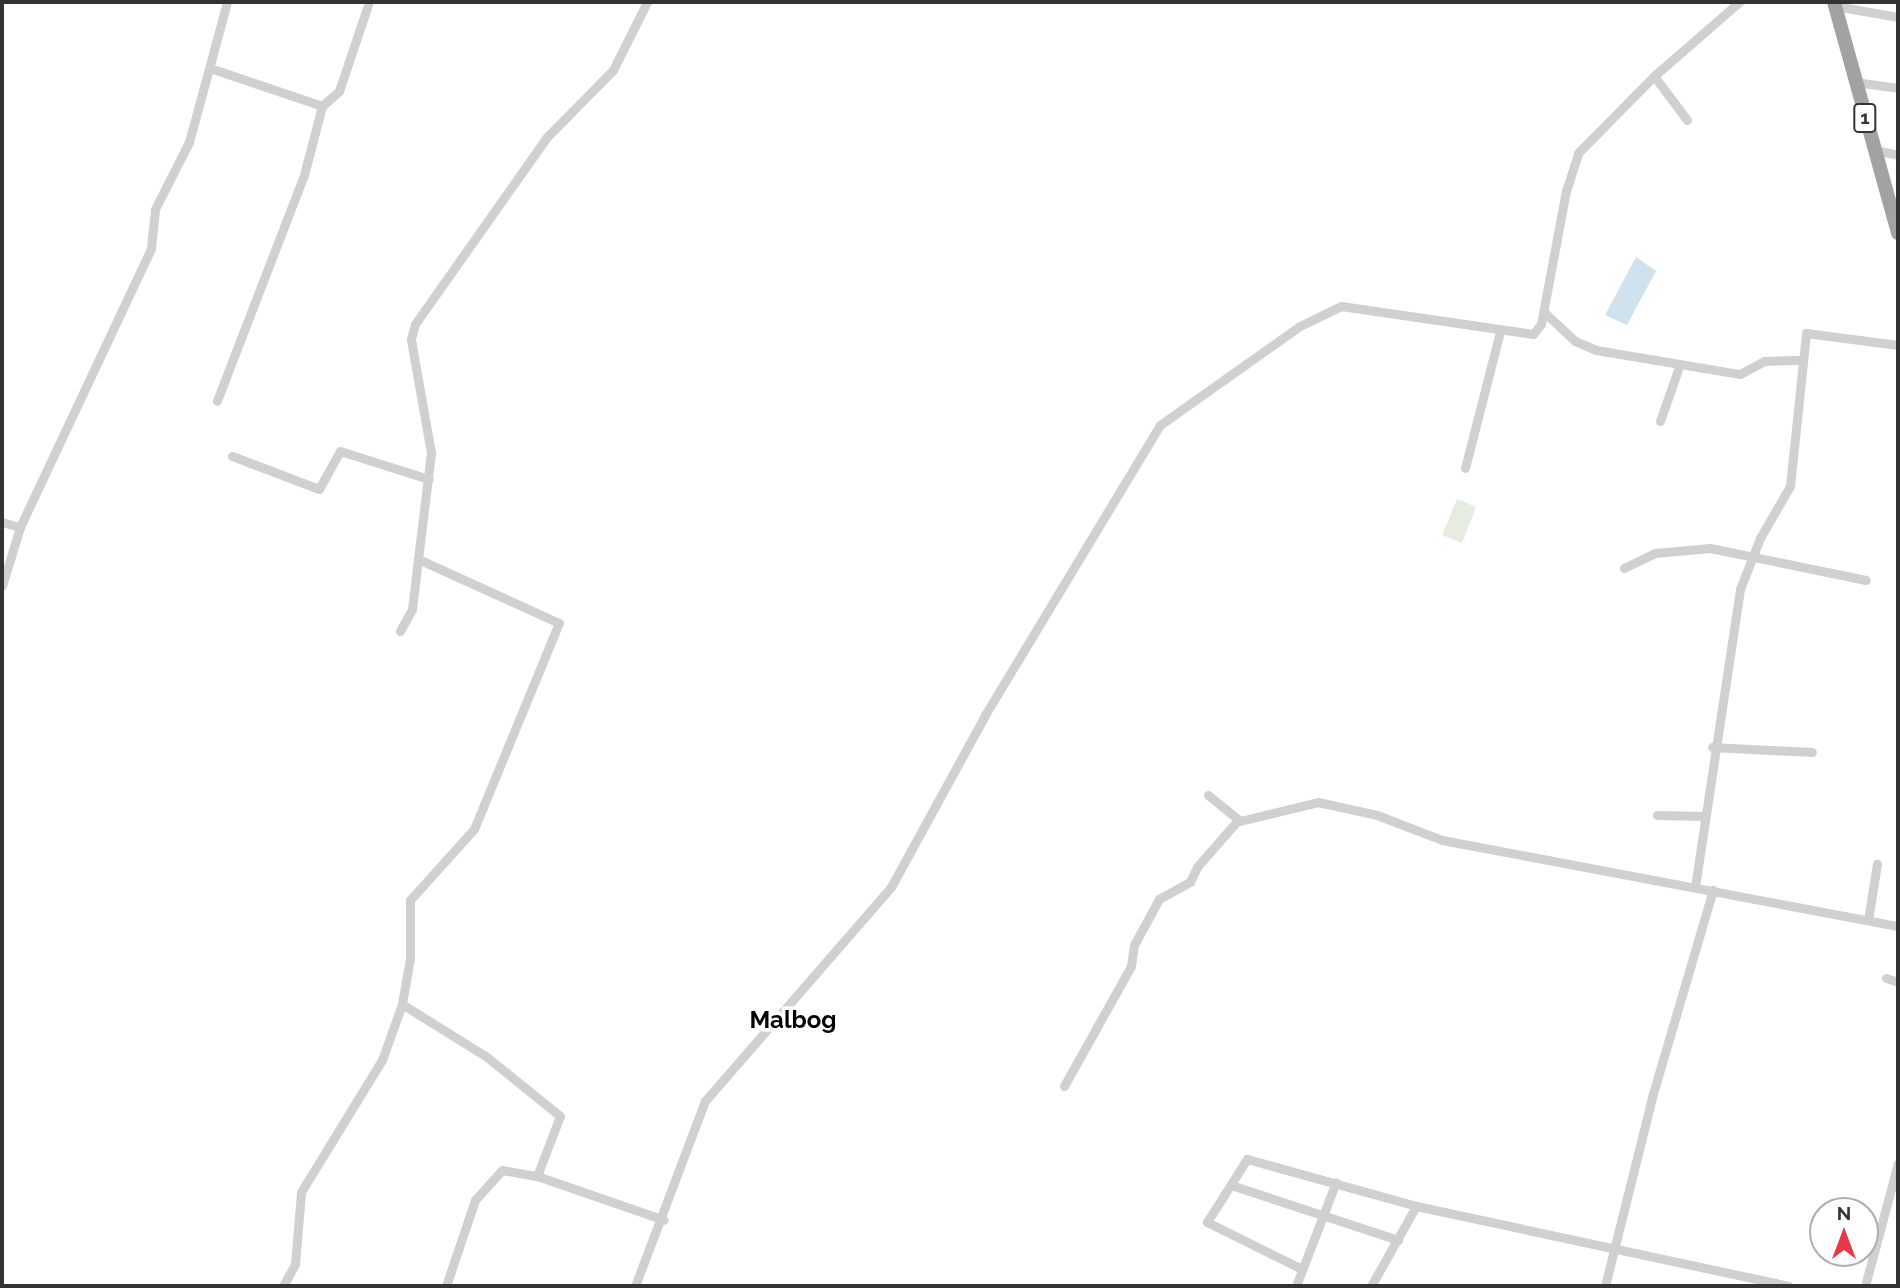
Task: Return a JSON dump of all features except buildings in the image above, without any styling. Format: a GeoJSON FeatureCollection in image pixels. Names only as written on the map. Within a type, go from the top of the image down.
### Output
{"type":"FeatureCollection","features":[{"type":"Feature","properties":{"kind":"highway","name":"1"},"geometry":{"type":"LineString","coordinates":[[1834,4],[1898,232]]}},
{"type":"Feature","properties":{"kind":"street"},"geometry":{"type":"LineString","coordinates":[[2,586],[20,527],[151,248],[155,209],[189,142],[226,2]]}},
{"type":"Feature","properties":{"kind":"street"},"geometry":{"type":"LineString","coordinates":[[217,401],[304,174],[322,106],[339,91],[369,2]]}},
{"type":"Feature","properties":{"kind":"street"},"geometry":{"type":"LineString","coordinates":[[400,631],[412,609],[431,453],[411,339],[415,324],[545,138],[613,70],[647,2]]}},
{"type":"Feature","properties":{"kind":"street"},"geometry":{"type":"LineString","coordinates":[[635,1286],[664,1220],[705,1101],[891,887],[985,715],[1160,425],[1300,326],[1341,306],[1500,332],[1534,334],[1544,312],[1566,191],[1578,153],[1654,76],[1739,2]]}},
{"type":"Feature","properties":{"kind":"street"},"geometry":{"type":"LineString","coordinates":[[1834,4],[1898,17]]}},
{"type":"Feature","properties":{"kind":"street"},"geometry":{"type":"LineString","coordinates":[[210,68],[322,106]]}},
{"type":"Feature","properties":{"kind":"street"},"geometry":{"type":"LineString","coordinates":[[1654,76],[1687,120]]}},
{"type":"Feature","properties":{"kind":"street"},"geometry":{"type":"LineString","coordinates":[[1855,82],[1898,88]]}},
{"type":"Feature","properties":{"kind":"street"},"geometry":{"type":"LineString","coordinates":[[1875,150],[1898,155]]}},
{"type":"Feature","properties":{"kind":"street"},"geometry":{"type":"LineString","coordinates":[[1544,312],[1575,341],[1596,350],[1741,374],[1764,361],[1801,360]]}},
{"type":"Feature","properties":{"kind":"street"},"geometry":{"type":"LineString","coordinates":[[1465,468],[1500,332]]}},
{"type":"Feature","properties":{"kind":"street"},"geometry":{"type":"LineString","coordinates":[[1695,887],[1712,747],[1740,589],[1751,559],[1790,486],[1801,360],[1806,333],[1898,345]]}},
{"type":"Feature","properties":{"kind":"street"},"geometry":{"type":"LineString","coordinates":[[1660,421],[1679,364]]}},
{"type":"Feature","properties":{"kind":"street"},"geometry":{"type":"LineString","coordinates":[[232,456],[319,489],[340,451],[429,479]]}},
{"type":"Feature","properties":{"kind":"street"},"geometry":{"type":"LineString","coordinates":[[2,522],[20,527]]}},
{"type":"Feature","properties":{"kind":"street"},"geometry":{"type":"LineString","coordinates":[[1625,568],[1654,553],[1680,548],[1710,548],[1751,559],[1866,580]]}},
{"type":"Feature","properties":{"kind":"street"},"geometry":{"type":"LineString","coordinates":[[283,1286],[295,1264],[301,1192],[382,1060],[402,1004],[410,958],[410,900],[474,829],[559,624],[418,559]]}},
{"type":"Feature","properties":{"kind":"street"},"geometry":{"type":"LineString","coordinates":[[1712,747],[1812,752]]}},
{"type":"Feature","properties":{"kind":"street"},"geometry":{"type":"LineString","coordinates":[[1208,795],[1238,820]]}},
{"type":"Feature","properties":{"kind":"street"},"geometry":{"type":"LineString","coordinates":[[1064,1086],[1131,966],[1134,945],[1159,899],[1190,882],[1197,867],[1238,820],[1318,803],[1377,815],[1442,840],[1898,926]]}},
{"type":"Feature","properties":{"kind":"street"},"geometry":{"type":"LineString","coordinates":[[1657,815],[1704,816]]}},
{"type":"Feature","properties":{"kind":"street"},"geometry":{"type":"LineString","coordinates":[[1868,920],[1877,864]]}},
{"type":"Feature","properties":{"kind":"street"},"geometry":{"type":"LineString","coordinates":[[1605,1286],[1652,1097],[1713,890]]}},
{"type":"Feature","properties":{"kind":"street"},"geometry":{"type":"LineString","coordinates":[[1886,978],[1898,982]]}},
{"type":"Feature","properties":{"kind":"street"},"geometry":{"type":"LineString","coordinates":[[402,1004],[487,1057],[560,1116],[537,1176]]}},
{"type":"Feature","properties":{"kind":"street"},"geometry":{"type":"LineString","coordinates":[[1302,1269],[1207,1222],[1247,1159],[1416,1206],[1614,1252],[1789,1286]]}},
{"type":"Feature","properties":{"kind":"street"},"geometry":{"type":"LineString","coordinates":[[1866,1286],[1898,1163]]}},
{"type":"Feature","properties":{"kind":"street"},"geometry":{"type":"LineString","coordinates":[[446,1286],[484,1186],[502,1170],[537,1176],[664,1220]]}},
{"type":"Feature","properties":{"kind":"street"},"geometry":{"type":"LineString","coordinates":[[1296,1286],[1336,1182]]}},
{"type":"Feature","properties":{"kind":"street"},"geometry":{"type":"LineString","coordinates":[[1231,1185],[1398,1240]]}},
{"type":"Feature","properties":{"kind":"street"},"geometry":{"type":"LineString","coordinates":[[1371,1286],[1416,1206]]}},
{"type":"Feature","properties":{"kind":"shaded area"},"geometry":{"type":"Polygon","coordinates":[[[1457,499],[1476,507],[1462,543],[1442,535],[1457,499]]]}},
{"type":"Feature","properties":{"kind":"water"},"geometry":{"type":"Polygon","coordinates":[[[1636,257],[1656,271],[1627,325],[1605,315],[1636,257]]]}},
{"type":"Feature","properties":{"kind":"district","name":"Malbog"},"geometry":{"type":"Point","coordinates":[793,1020]}}]}
